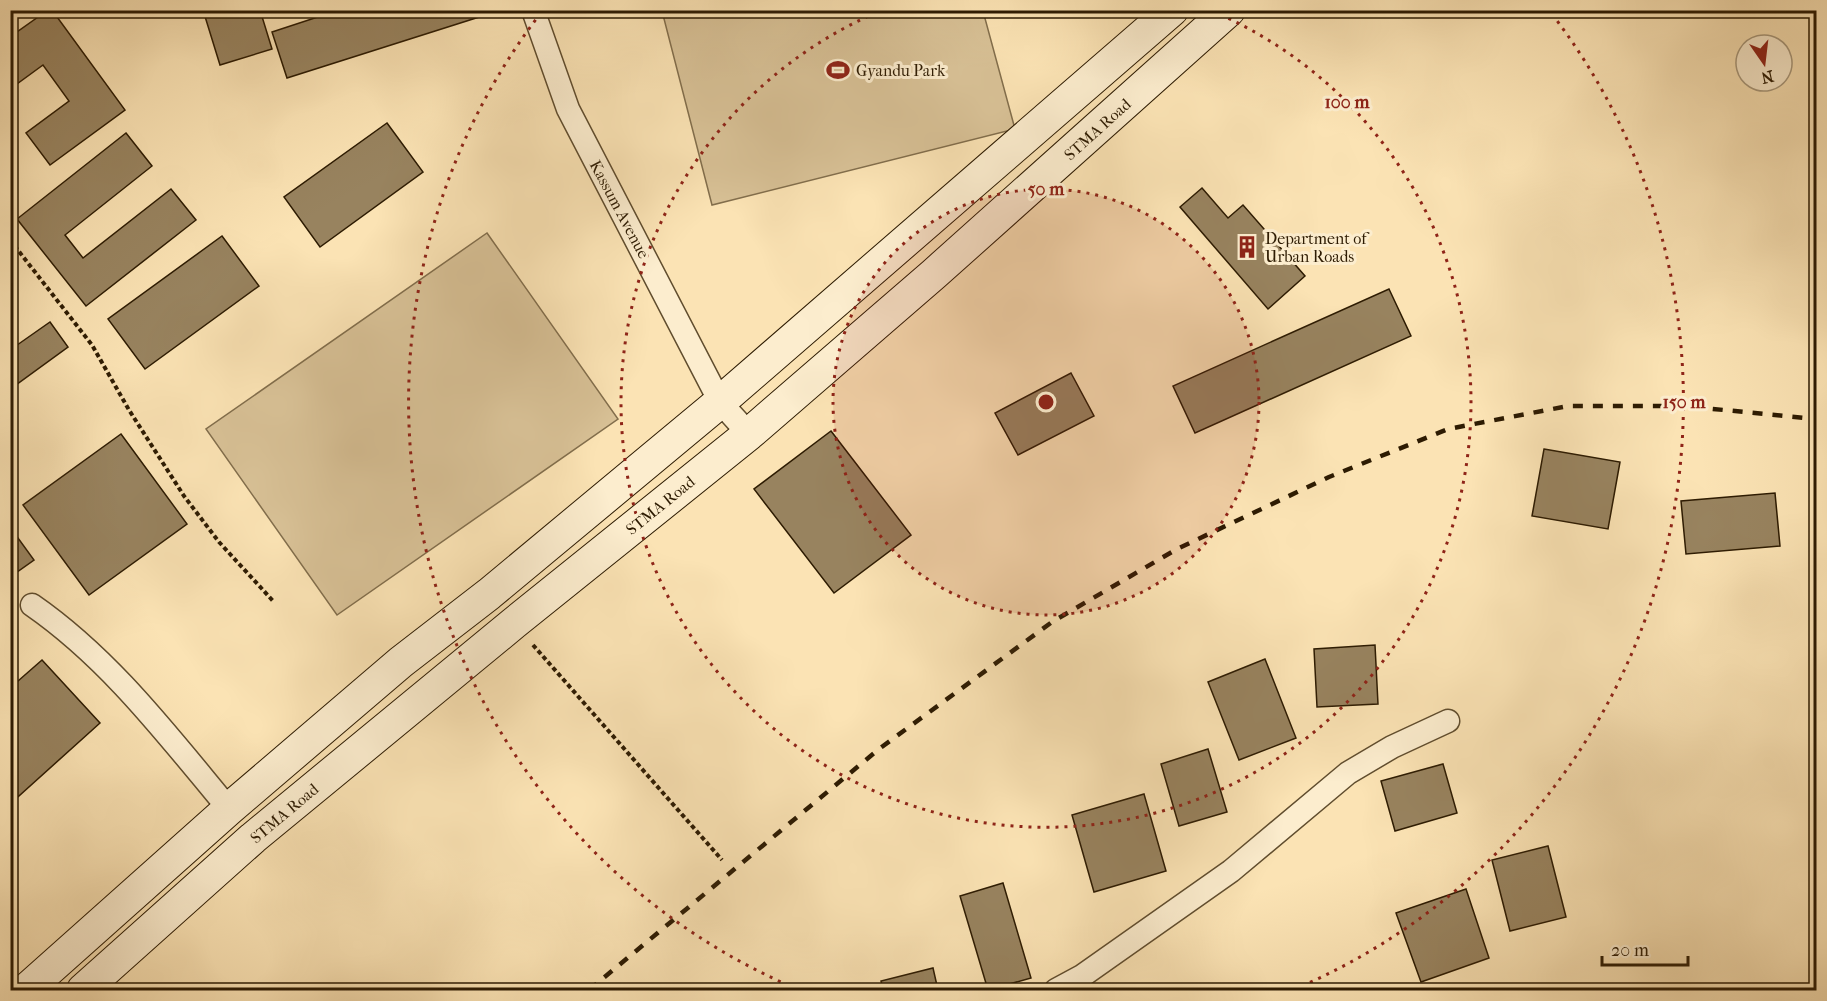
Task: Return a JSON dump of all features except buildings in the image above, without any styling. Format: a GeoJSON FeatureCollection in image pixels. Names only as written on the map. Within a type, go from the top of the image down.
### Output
{"type":"FeatureCollection","features":[{"type":"Feature","properties":{"kind":"main road"},"geometry":{"type":"LineString","coordinates":[[26,990],[229,809],[401,662],[489,594],[720,402],[1172,10]]}},
{"type":"Feature","properties":{"kind":"main road","name":"STMA Road"},"geometry":{"type":"LineString","coordinates":[[83,990],[253,838],[514,623],[749,434],[934,274],[1229,10]]}},
{"type":"Feature","properties":{"kind":"street","name":"Kassum Avenue"},"geometry":{"type":"LineString","coordinates":[[533,10],[568,109],[720,402],[749,434]]}},
{"type":"Feature","properties":{"kind":"street"},"geometry":{"type":"LineString","coordinates":[[32,605],[62,625],[94,654],[157,723],[229,809]]}},
{"type":"Feature","properties":{"kind":"street"},"geometry":{"type":"LineString","coordinates":[[1056,990],[1082,976],[1230,871],[1347,773],[1392,747],[1448,721]]}},
{"type":"Feature","properties":{"kind":"path"},"geometry":{"type":"LineString","coordinates":[[10,240],[92,345],[129,410],[183,496],[219,542],[274,602]]}},
{"type":"Feature","properties":{"kind":"path"},"geometry":{"type":"LineString","coordinates":[[514,623],[722,860]]}},
{"type":"Feature","properties":{"kind":"shaded area","name":"Gyandu Park"},"geometry":{"type":"Polygon","coordinates":[[[662,11],[983,11],[1015,129],[712,205],[662,11]]]}},
{"type":"Feature","properties":{"kind":"shaded area"},"geometry":{"type":"Polygon","coordinates":[[[487,233],[618,419],[337,615],[206,429],[487,233]]]}},
{"type":"Feature","properties":{"kind":"railway"},"geometry":{"type":"LineString","coordinates":[[589,990],[879,749],[1052,622],[1177,549],[1329,477],[1448,429],[1568,406],[1683,406],[1816,419]]}},
{"type":"Feature","properties":{"kind":"place","name":"Gyandu Park"},"geometry":{"type":"Point","coordinates":[838,70]}},
{"type":"Feature","properties":{"kind":"place","name":"Department of Urban Roads"},"geometry":{"type":"Point","coordinates":[1247,247]}}]}
